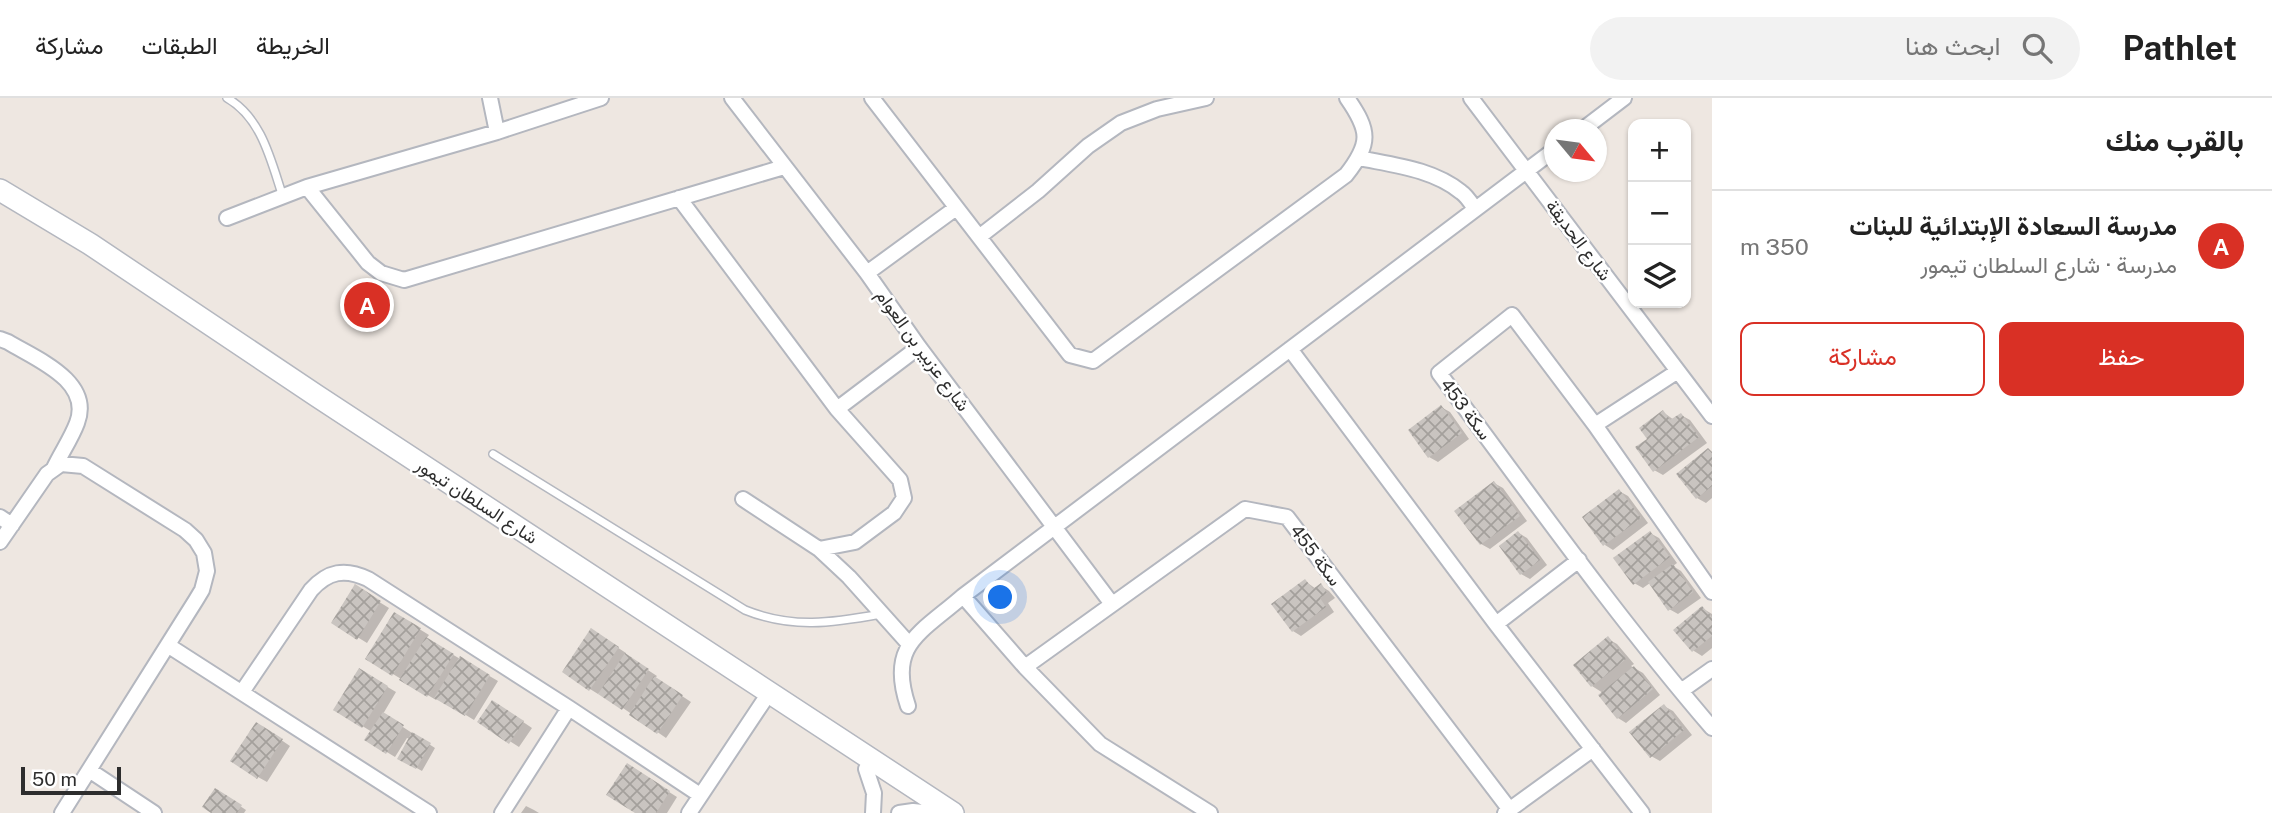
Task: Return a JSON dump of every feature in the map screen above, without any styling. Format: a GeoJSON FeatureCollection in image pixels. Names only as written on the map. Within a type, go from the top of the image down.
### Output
{"type":"FeatureCollection","features":[{"type":"Feature","properties":{"kind":"main road","name":"شارع السلطان تيمور"},"geometry":{"type":"LineString","coordinates":[[0,190],[90,244],[953,813]]}},
{"type":"Feature","properties":{"kind":"main road","name":"شارع السلطان تيمور"},"geometry":{"type":"LineString","coordinates":[[0,200],[933,813]]}},
{"type":"Feature","properties":{"kind":"street"},"geometry":{"type":"LineString","coordinates":[[490,98],[497,132]]}},
{"type":"Feature","properties":{"kind":"street"},"geometry":{"type":"LineString","coordinates":[[227,218],[307,187],[497,132],[601,98]]}},
{"type":"Feature","properties":{"kind":"street","name":"شارع عزبير بن العوام"},"geometry":{"type":"LineString","coordinates":[[732,98],[867,273],[919,347],[1112,604]]}},
{"type":"Feature","properties":{"kind":"street"},"geometry":{"type":"LineString","coordinates":[[872,98],[1070,355],[1093,360],[1346,175],[1359,159],[1365,139],[1363,120],[1347,98]]}},
{"type":"Feature","properties":{"kind":"street"},"geometry":{"type":"LineString","coordinates":[[978,237],[1121,122],[1157,109],[1206,98]]}},
{"type":"Feature","properties":{"kind":"street","name":"شارع الحديقة"},"geometry":{"type":"LineString","coordinates":[[1471,98],[1712,416]]}},
{"type":"Feature","properties":{"kind":"street"},"geometry":{"type":"LineString","coordinates":[[1596,119],[1624,98]]}},
{"type":"Feature","properties":{"kind":"street"},"geometry":{"type":"LineString","coordinates":[[908,706],[900,676],[902,660],[909,644],[963,596],[1544,158]]}},
{"type":"Feature","properties":{"kind":"street"},"geometry":{"type":"LineString","coordinates":[[1359,159],[1407,167],[1443,180],[1463,193],[1475,209]]}},
{"type":"Feature","properties":{"kind":"street"},"geometry":{"type":"LineString","coordinates":[[307,187],[368,263],[381,273],[404,280],[784,167]]}},
{"type":"Feature","properties":{"kind":"street"},"geometry":{"type":"LineString","coordinates":[[679,198],[837,409],[900,480],[904,498],[894,513],[855,542],[819,549]]}},
{"type":"Feature","properties":{"kind":"street"},"geometry":{"type":"LineString","coordinates":[[867,273],[956,208]]}},
{"type":"Feature","properties":{"kind":"street","name":"سكة 453"},"geometry":{"type":"LineString","coordinates":[[1712,592],[1595,425],[1513,315],[1439,373],[1579,560],[1712,728]]}},
{"type":"Feature","properties":{"kind":"street"},"geometry":{"type":"LineString","coordinates":[[0,339],[70,382],[78,397],[79,415],[54,468],[6,521],[0,542]]}},
{"type":"Feature","properties":{"kind":"street"},"geometry":{"type":"LineString","coordinates":[[837,409],[919,347]]}},
{"type":"Feature","properties":{"kind":"street"},"geometry":{"type":"LineString","coordinates":[[1290,349],[1642,813]]}},
{"type":"Feature","properties":{"kind":"street"},"geometry":{"type":"LineString","coordinates":[[1595,425],[1678,371]]}},
{"type":"Feature","properties":{"kind":"street"},"geometry":{"type":"LineString","coordinates":[[54,468],[69,464],[90,469],[185,530],[200,546],[206,562],[202,590],[62,813]]}},
{"type":"Feature","properties":{"kind":"street"},"geometry":{"type":"LineString","coordinates":[[743,499],[819,549],[849,577],[909,644]]}},
{"type":"Feature","properties":{"kind":"street","name":"سكة 455"},"geometry":{"type":"LineString","coordinates":[[1025,667],[1245,509],[1287,516],[1507,811],[1593,750]]}},
{"type":"Feature","properties":{"kind":"street"},"geometry":{"type":"LineString","coordinates":[[1496,624],[1579,560]]}},
{"type":"Feature","properties":{"kind":"street"},"geometry":{"type":"LineString","coordinates":[[242,692],[311,590],[326,576],[349,572],[368,579],[700,795]]}},
{"type":"Feature","properties":{"kind":"street"},"geometry":{"type":"LineString","coordinates":[[963,596],[1025,667],[1100,744],[1210,813]]}},
{"type":"Feature","properties":{"kind":"street"},"geometry":{"type":"LineString","coordinates":[[169,646],[429,813]]}},
{"type":"Feature","properties":{"kind":"street"},"geometry":{"type":"LineString","coordinates":[[1681,691],[1712,669]]}},
{"type":"Feature","properties":{"kind":"street"},"geometry":{"type":"LineString","coordinates":[[689,813],[763,702]]}},
{"type":"Feature","properties":{"kind":"street"},"geometry":{"type":"LineString","coordinates":[[502,813],[569,708]]}},
{"type":"Feature","properties":{"kind":"street"},"geometry":{"type":"LineString","coordinates":[[866,769],[874,793],[873,813]]}},
{"type":"Feature","properties":{"kind":"street"},"geometry":{"type":"LineString","coordinates":[[89,770],[155,813]]}},
{"type":"Feature","properties":{"kind":"street"},"geometry":{"type":"LineString","coordinates":[[899,813],[933,813]]}},
{"type":"Feature","properties":{"kind":"lane"},"geometry":{"type":"LineString","coordinates":[[227,98],[253,122],[260,133],[283,197]]}},
{"type":"Feature","properties":{"kind":"lane"},"geometry":{"type":"LineString","coordinates":[[493,454],[745,610],[774,620],[804,623],[837,622],[882,614]]}},
{"type":"Feature","properties":{"kind":"building"},"geometry":{"type":"Polygon","coordinates":[[[1441,405],[1462,433],[1428,458],[1408,430],[1441,405]]]}},
{"type":"Feature","properties":{"kind":"building"},"geometry":{"type":"Polygon","coordinates":[[[1663,410],[1670,420],[1681,413],[1699,437],[1653,472],[1635,447],[1647,439],[1639,428],[1663,410]]]}},
{"type":"Feature","properties":{"kind":"building"},"geometry":{"type":"Polygon","coordinates":[[[1708,448],[1712,452],[1712,486],[1696,499],[1676,474],[1708,448]]]}},
{"type":"Feature","properties":{"kind":"building"},"geometry":{"type":"Polygon","coordinates":[[[1494,481],[1520,516],[1480,545],[1454,511],[1494,481]]]}},
{"type":"Feature","properties":{"kind":"building"},"geometry":{"type":"Polygon","coordinates":[[[1619,489],[1641,518],[1603,546],[1582,517],[1619,489]]]}},
{"type":"Feature","properties":{"kind":"building"},"geometry":{"type":"Polygon","coordinates":[[[1518,531],[1540,560],[1520,575],[1499,546],[1518,531]]]}},
{"type":"Feature","properties":{"kind":"building"},"geometry":{"type":"Polygon","coordinates":[[[1650,531],[1670,557],[1633,585],[1613,558],[1650,531]]]}},
{"type":"Feature","properties":{"kind":"building"},"geometry":{"type":"Polygon","coordinates":[[[1673,564],[1693,592],[1668,611],[1648,582],[1673,564]]]}},
{"type":"Feature","properties":{"kind":"building"},"geometry":{"type":"Polygon","coordinates":[[[1305,579],[1313,589],[1321,583],[1327,593],[1320,598],[1326,607],[1292,632],[1271,604],[1305,579]]]}},
{"type":"Feature","properties":{"kind":"building"},"geometry":{"type":"Polygon","coordinates":[[[355,584],[381,601],[357,640],[331,623],[355,584]]]}},
{"type":"Feature","properties":{"kind":"building"},"geometry":{"type":"Polygon","coordinates":[[[1702,606],[1712,617],[1712,636],[1692,652],[1673,630],[1702,606]]]}},
{"type":"Feature","properties":{"kind":"building"},"geometry":{"type":"Polygon","coordinates":[[[394,612],[421,628],[392,676],[365,659],[394,612]]]}},
{"type":"Feature","properties":{"kind":"building"},"geometry":{"type":"Polygon","coordinates":[[[591,628],[619,647],[589,691],[562,672],[591,628]]]}},
{"type":"Feature","properties":{"kind":"building"},"geometry":{"type":"Polygon","coordinates":[[[1608,636],[1626,659],[1591,687],[1573,665],[1608,636]]]}},
{"type":"Feature","properties":{"kind":"building"},"geometry":{"type":"Polygon","coordinates":[[[426,637],[454,654],[427,697],[399,680],[426,637]]]}},
{"type":"Feature","properties":{"kind":"building"},"geometry":{"type":"Polygon","coordinates":[[[625,653],[649,669],[622,710],[598,694],[625,653]]]}},
{"type":"Feature","properties":{"kind":"building"},"geometry":{"type":"Polygon","coordinates":[[[460,656],[490,675],[465,716],[434,698],[460,656]]]}},
{"type":"Feature","properties":{"kind":"building"},"geometry":{"type":"Polygon","coordinates":[[[1634,666],[1653,689],[1617,719],[1598,695],[1634,666]]]}},
{"type":"Feature","properties":{"kind":"building"},"geometry":{"type":"Polygon","coordinates":[[[359,668],[388,686],[362,728],[333,710],[359,668]]]}},
{"type":"Feature","properties":{"kind":"building"},"geometry":{"type":"Polygon","coordinates":[[[654,676],[683,695],[657,734],[629,715],[654,676]]]}},
{"type":"Feature","properties":{"kind":"building"},"geometry":{"type":"Polygon","coordinates":[[[492,700],[524,721],[509,744],[477,722],[492,700]]]}},
{"type":"Feature","properties":{"kind":"building"},"geometry":{"type":"Polygon","coordinates":[[[1664,704],[1684,730],[1650,758],[1629,732],[1664,704]]]}},
{"type":"Feature","properties":{"kind":"building"},"geometry":{"type":"Polygon","coordinates":[[[383,712],[404,725],[386,754],[364,740],[383,712]]]}},
{"type":"Feature","properties":{"kind":"building"},"geometry":{"type":"Polygon","coordinates":[[[256,722],[283,739],[257,779],[230,761],[256,722]]]}},
{"type":"Feature","properties":{"kind":"building"},"geometry":{"type":"Polygon","coordinates":[[[412,732],[431,743],[416,769],[397,759],[412,732]]]}},
{"type":"Feature","properties":{"kind":"building"},"geometry":{"type":"Polygon","coordinates":[[[627,763],[670,791],[656,813],[635,813],[606,795],[627,763]]]}},
{"type":"Feature","properties":{"kind":"building"},"geometry":{"type":"Polygon","coordinates":[[[215,788],[242,805],[237,813],[211,813],[202,807],[215,788]]]}},
{"type":"Feature","properties":{"kind":"place","name":"مدرسة السعادة الإبتدائية للبنات"},"geometry":{"type":"Point","coordinates":[367,305]}}]}
